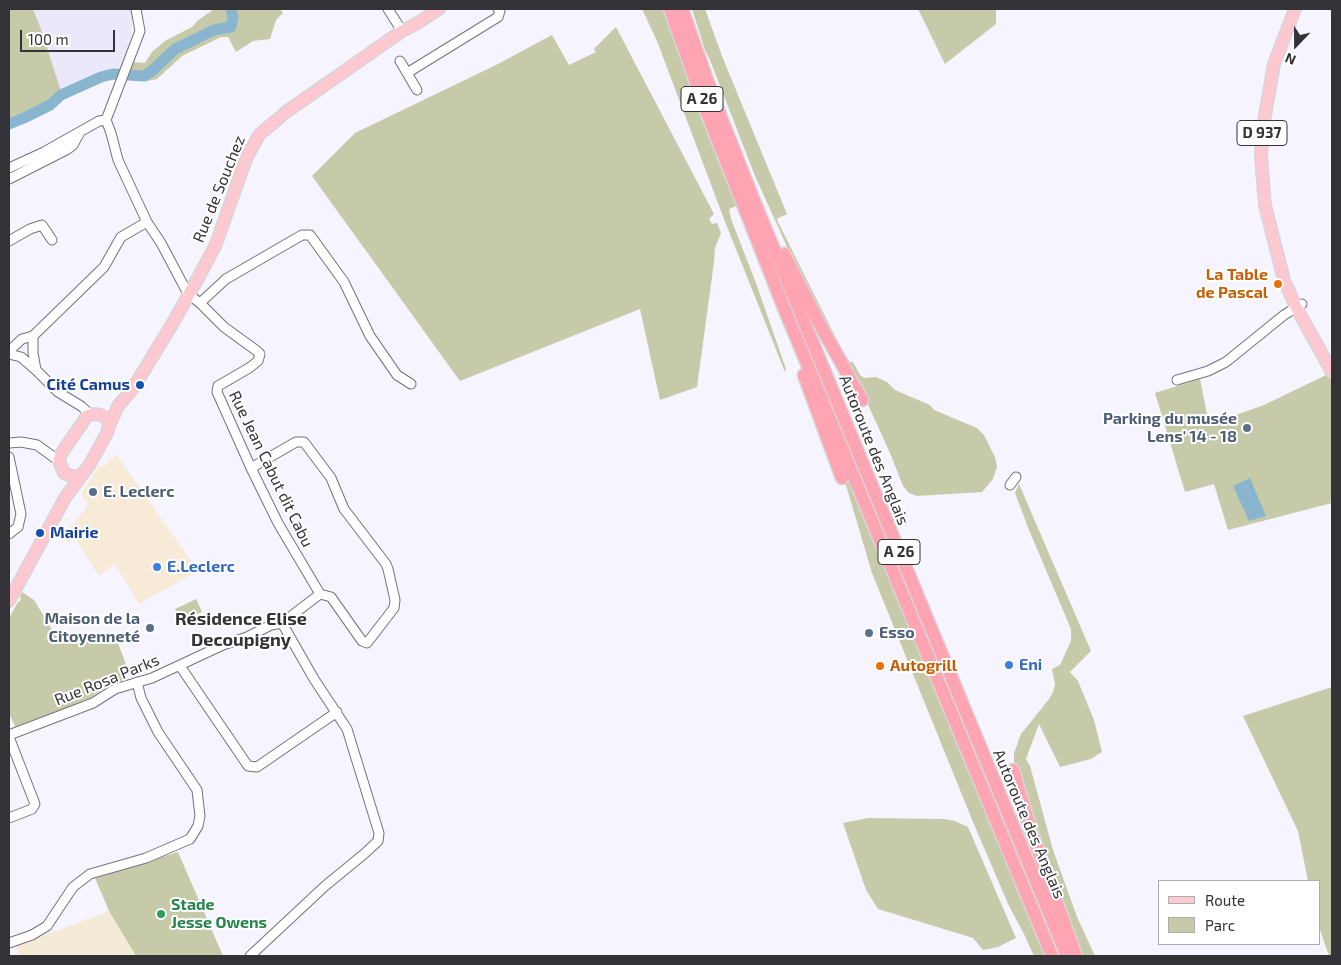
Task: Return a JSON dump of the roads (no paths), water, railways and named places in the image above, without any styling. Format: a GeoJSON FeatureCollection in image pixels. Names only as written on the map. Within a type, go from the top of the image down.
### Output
{"type":"FeatureCollection","features":[{"type":"Feature","properties":{"kind":"highway","name":"Autoroute des Anglais"},"geometry":{"type":"LineString","coordinates":[[670,9],[707,112],[784,308],[1052,956]]}},
{"type":"Feature","properties":{"kind":"highway","name":"Autoroute des Anglais"},"geometry":{"type":"LineString","coordinates":[[682,9],[716,105],[771,243],[1067,956]]}},
{"type":"Feature","properties":{"kind":"highway"},"geometry":{"type":"LineString","coordinates":[[733,148],[746,165],[780,246],[862,400]]}},
{"type":"Feature","properties":{"kind":"highway"},"geometry":{"type":"LineString","coordinates":[[784,308],[812,400],[842,478]]}},
{"type":"Feature","properties":{"kind":"highway"},"geometry":{"type":"LineString","coordinates":[[1013,770],[1030,828],[1076,956]]}},
{"type":"Feature","properties":{"kind":"main road","name":"Rue de Souchez"},"geometry":{"type":"LineString","coordinates":[[402,31],[413,20],[429,9]]}},
{"type":"Feature","properties":{"kind":"main road","name":"Rue de Souchez"},"geometry":{"type":"LineString","coordinates":[[80,476],[90,464],[108,434],[109,426],[118,406],[134,387],[216,244],[246,159],[258,135],[286,112],[402,31],[439,9]]}},
{"type":"Feature","properties":{"kind":"main road","name":"D 937"},"geometry":{"type":"LineString","coordinates":[[1296,9],[1274,64],[1262,127],[1261,157],[1265,205],[1284,280],[1332,372]]}},
{"type":"Feature","properties":{"kind":"main road"},"geometry":{"type":"LineString","coordinates":[[1299,306],[1332,359]]}},
{"type":"Feature","properties":{"kind":"main road","name":"Rue de Souchez"},"geometry":{"type":"LineString","coordinates":[[94,414],[118,406]]}},
{"type":"Feature","properties":{"kind":"main road"},"geometry":{"type":"LineString","coordinates":[[65,498],[64,473],[59,462],[66,446],[85,418],[94,414],[107,419],[109,426]]}},
{"type":"Feature","properties":{"kind":"main road"},"geometry":{"type":"LineString","coordinates":[[64,473],[73,477],[80,476]]}},
{"type":"Feature","properties":{"kind":"main road"},"geometry":{"type":"LineString","coordinates":[[9,601],[65,498],[80,476]]}},
{"type":"Feature","properties":{"kind":"street"},"geometry":{"type":"LineString","coordinates":[[136,9],[140,31],[106,120],[112,133],[118,160],[147,222],[161,243],[188,294],[200,303],[217,286],[240,270],[302,235],[310,235],[344,282],[370,336],[397,375],[411,384]]}},
{"type":"Feature","properties":{"kind":"street"},"geometry":{"type":"LineString","coordinates":[[388,9],[402,31]]}},
{"type":"Feature","properties":{"kind":"street"},"geometry":{"type":"LineString","coordinates":[[407,73],[498,17],[500,11],[498,9]]}},
{"type":"Feature","properties":{"kind":"street"},"geometry":{"type":"LineString","coordinates":[[400,61],[417,90]]}},
{"type":"Feature","properties":{"kind":"street"},"geometry":{"type":"LineString","coordinates":[[9,168],[99,121],[106,120]]}},
{"type":"Feature","properties":{"kind":"street"},"geometry":{"type":"LineString","coordinates":[[9,179],[68,149],[73,145],[80,132]]}},
{"type":"Feature","properties":{"kind":"street"},"geometry":{"type":"LineString","coordinates":[[94,414],[58,392],[21,357],[9,352],[22,339],[34,336],[104,267],[121,237],[147,222]]}},
{"type":"Feature","properties":{"kind":"street"},"geometry":{"type":"LineString","coordinates":[[9,240],[42,225],[52,240]]}},
{"type":"Feature","properties":{"kind":"street","name":"Rue Jean Cabut dit Cabu"},"geometry":{"type":"LineString","coordinates":[[200,303],[224,327],[258,350],[260,354],[258,361],[218,386],[217,392],[278,523],[320,594]]}},
{"type":"Feature","properties":{"kind":"street"},"geometry":{"type":"LineString","coordinates":[[1177,380],[1208,371],[1226,362],[1284,315],[1299,306]]}},
{"type":"Feature","properties":{"kind":"street"},"geometry":{"type":"LineString","coordinates":[[34,336],[33,353],[36,370]]}},
{"type":"Feature","properties":{"kind":"street"},"geometry":{"type":"LineString","coordinates":[[9,443],[21,442],[42,448],[54,449],[66,446]]}},
{"type":"Feature","properties":{"kind":"street"},"geometry":{"type":"LineString","coordinates":[[251,468],[296,442],[304,442],[331,478],[344,509],[386,564],[395,600],[394,608],[367,643],[362,641],[331,597],[320,594]]}},
{"type":"Feature","properties":{"kind":"street"},"geometry":{"type":"LineString","coordinates":[[42,448],[59,462]]}},
{"type":"Feature","properties":{"kind":"street"},"geometry":{"type":"LineString","coordinates":[[9,457],[22,514],[18,527],[9,534]]}},
{"type":"Feature","properties":{"kind":"street"},"geometry":{"type":"LineString","coordinates":[[1010,485],[1016,477]]}},
{"type":"Feature","properties":{"kind":"street","name":"Rue Rosa Parks"},"geometry":{"type":"LineString","coordinates":[[9,736],[92,703],[115,689],[180,666],[222,645],[243,639],[282,623],[320,594]]}},
{"type":"Feature","properties":{"kind":"street"},"geometry":{"type":"LineString","coordinates":[[250,956],[325,886],[371,848],[378,841],[379,833],[347,729],[314,679],[282,623]]}},
{"type":"Feature","properties":{"kind":"street"},"geometry":{"type":"LineString","coordinates":[[180,666],[248,766],[257,767],[337,712]]}},
{"type":"Feature","properties":{"kind":"street"},"geometry":{"type":"LineString","coordinates":[[10,943],[32,935],[47,926],[73,887],[90,874],[146,858],[190,839],[198,826],[200,816],[196,790],[158,732],[141,698],[137,682]]}},
{"type":"Feature","properties":{"kind":"street"},"geometry":{"type":"LineString","coordinates":[[9,736],[35,804],[32,809],[9,818]]}},
{"type":"Feature","properties":{"kind":"water"},"geometry":{"type":"Polygon","coordinates":[[[1250,478],[1266,516],[1249,521],[1233,486],[1250,478]]]}},
{"type":"Feature","properties":{"kind":"waterway"},"geometry":{"type":"LineString","coordinates":[[9,124],[50,105],[61,95],[101,77],[113,74],[144,76],[175,49],[214,30],[231,27],[233,17],[231,9]]}},
{"type":"Feature","properties":{"kind":"place","name":"La Table de Pascal"},"geometry":{"type":"Point","coordinates":[1278,284]}},
{"type":"Feature","properties":{"kind":"place","name":"Cité Camus"},"geometry":{"type":"Point","coordinates":[140,385]}},
{"type":"Feature","properties":{"kind":"place","name":"Parking du musée Lens' 14 - 18"},"geometry":{"type":"Point","coordinates":[1247,428]}},
{"type":"Feature","properties":{"kind":"place","name":"E. Leclerc"},"geometry":{"type":"Point","coordinates":[93,492]}},
{"type":"Feature","properties":{"kind":"place","name":"Mairie"},"geometry":{"type":"Point","coordinates":[40,533]}},
{"type":"Feature","properties":{"kind":"place","name":"E.Leclerc"},"geometry":{"type":"Point","coordinates":[157,567]}},
{"type":"Feature","properties":{"kind":"place","name":"Maison de la Citoyenneté"},"geometry":{"type":"Point","coordinates":[150,628]}},
{"type":"Feature","properties":{"kind":"place","name":"Esso"},"geometry":{"type":"Point","coordinates":[869,633]}},
{"type":"Feature","properties":{"kind":"place","name":"Eni"},"geometry":{"type":"Point","coordinates":[1009,665]}},
{"type":"Feature","properties":{"kind":"place","name":"Autogrill"},"geometry":{"type":"Point","coordinates":[880,666]}},
{"type":"Feature","properties":{"kind":"place","name":"Stade Jesse Owens"},"geometry":{"type":"Point","coordinates":[161,914]}},
{"type":"Feature","properties":{"kind":"district","name":"Résidence Elise Decoupigny"},"geometry":{"type":"Point","coordinates":[241,629]}}]}
